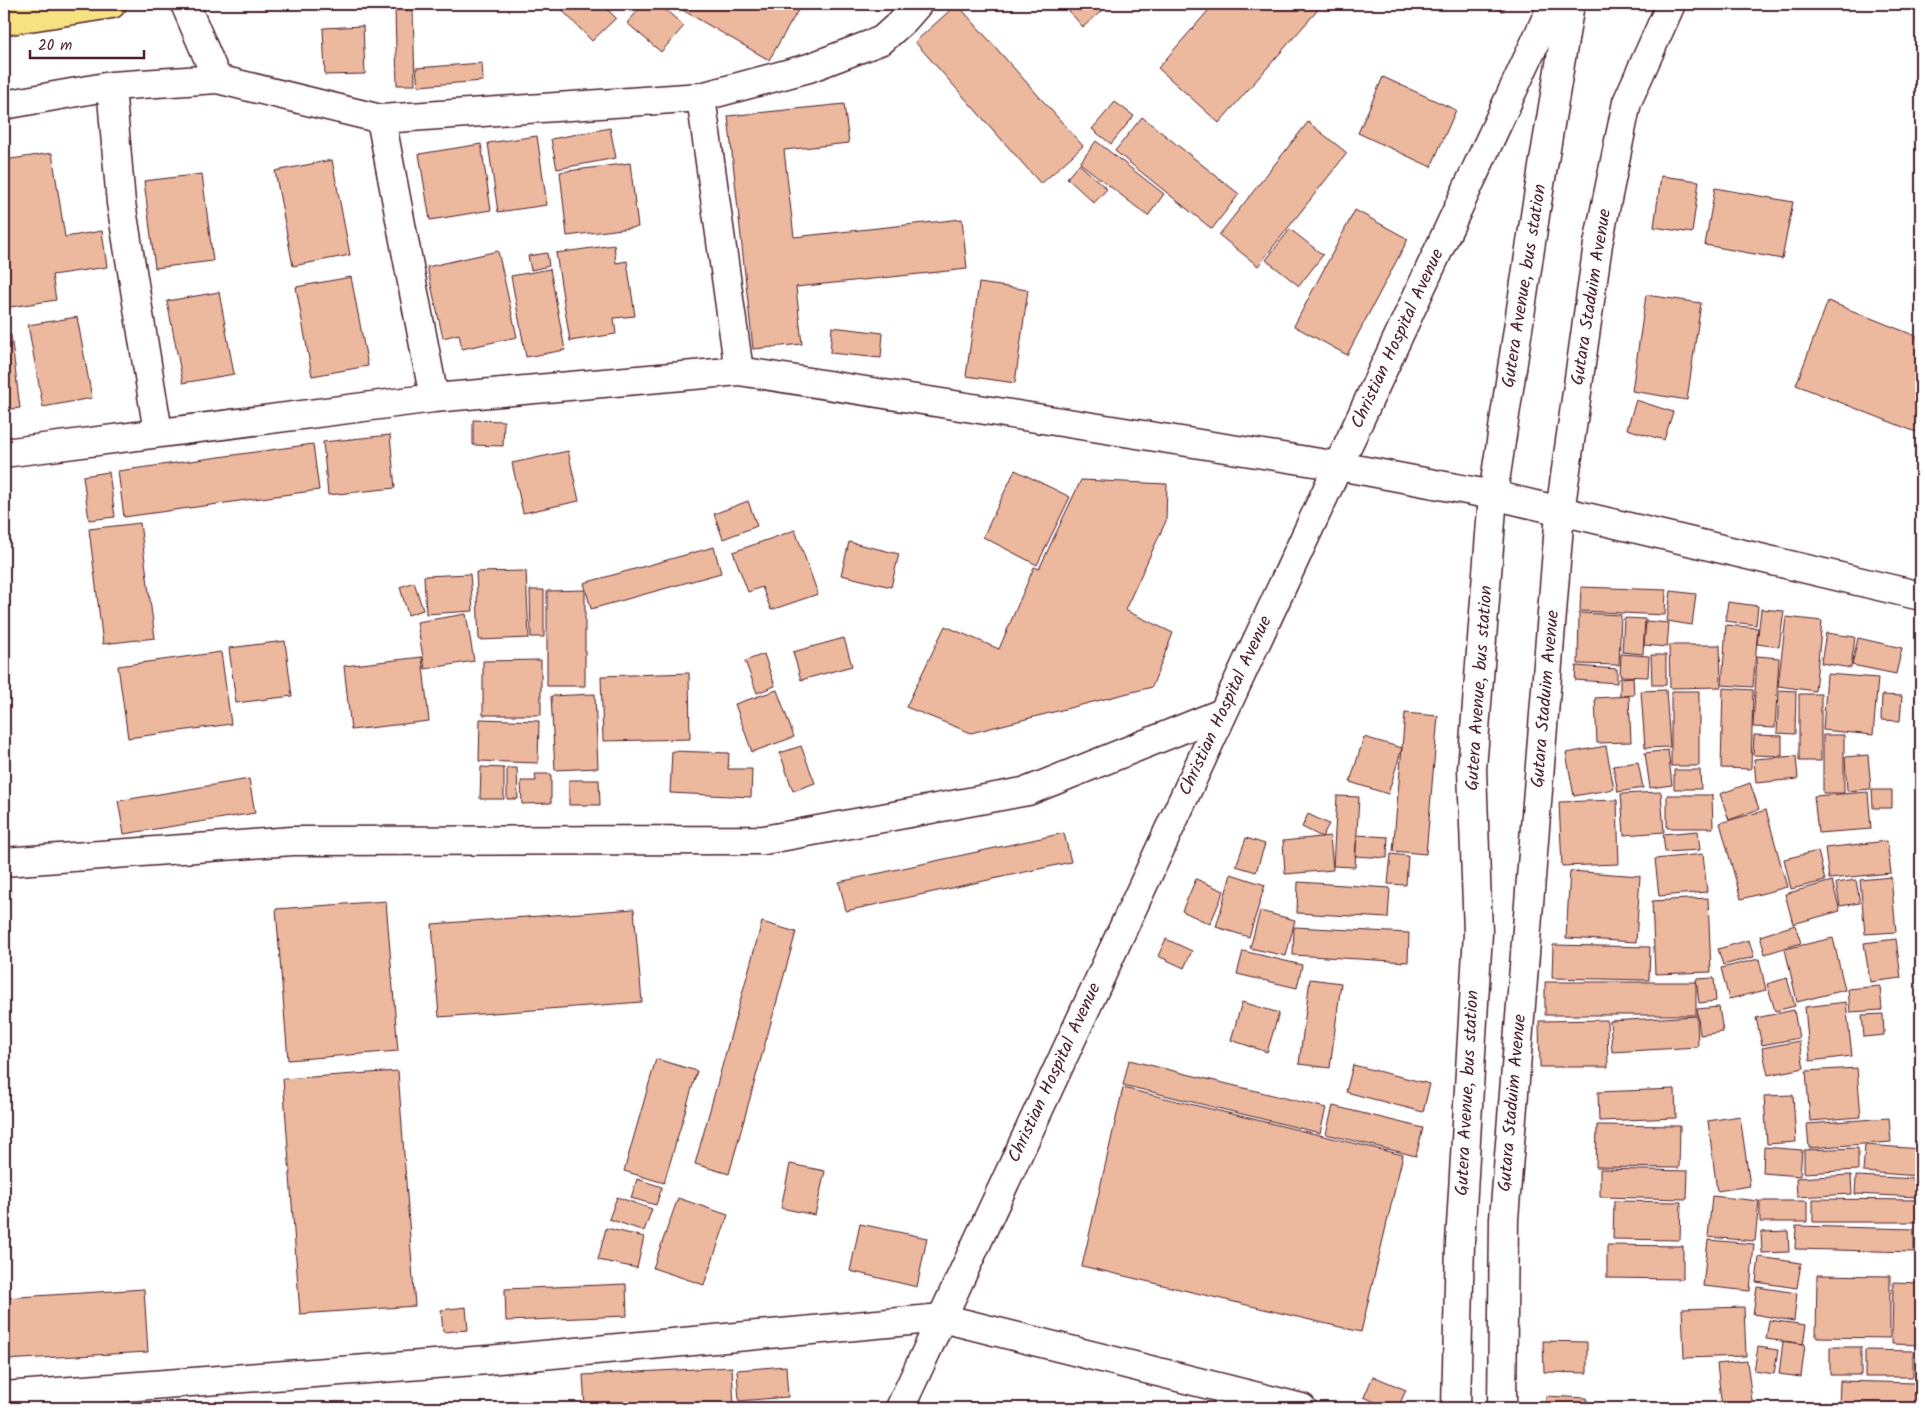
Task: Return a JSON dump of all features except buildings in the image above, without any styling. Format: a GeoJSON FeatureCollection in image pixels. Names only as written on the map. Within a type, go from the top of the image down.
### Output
{"type":"FeatureCollection","features":[{"type":"Feature","properties":{"kind":"highway"},"geometry":{"type":"LineString","coordinates":[[4,21],[112,4]]}},
{"type":"Feature","properties":{"kind":"street"},"geometry":{"type":"LineString","coordinates":[[185,4],[217,79]]}},
{"type":"Feature","properties":{"kind":"street"},"geometry":{"type":"LineString","coordinates":[[4,105],[111,86],[217,79],[381,119],[701,98],[809,68],[882,40],[918,4]]}},
{"type":"Feature","properties":{"kind":"street","name":"Christian Hospital Avenue"},"geometry":{"type":"LineString","coordinates":[[900,1408],[1553,4]]}},
{"type":"Feature","properties":{"kind":"street","name":"Gutera Avenue, bus station"},"geometry":{"type":"LineString","coordinates":[[1456,1408],[1460,1244],[1478,933],[1472,769],[1493,495],[1536,209],[1570,4]]}},
{"type":"Feature","properties":{"kind":"street","name":"Gutara Staduim Avenue"},"geometry":{"type":"LineString","coordinates":[[1502,1408],[1504,1219],[1560,512],[1598,244],[1627,102],[1671,4]]}},
{"type":"Feature","properties":{"kind":"street"},"geometry":{"type":"LineString","coordinates":[[111,86],[121,203],[158,432]]}},
{"type":"Feature","properties":{"kind":"street"},"geometry":{"type":"LineString","coordinates":[[701,98],[739,371]]}},
{"type":"Feature","properties":{"kind":"street"},"geometry":{"type":"LineString","coordinates":[[381,119],[434,398]]}},
{"type":"Feature","properties":{"kind":"street"},"geometry":{"type":"LineString","coordinates":[[4,453],[434,398],[739,371],[1339,466],[1493,495],[1921,596]]}},
{"type":"Feature","properties":{"kind":"street"},"geometry":{"type":"LineString","coordinates":[[4,862],[292,841],[764,840],[1028,791],[1222,713]]}},
{"type":"Feature","properties":{"kind":"street"},"geometry":{"type":"LineString","coordinates":[[4,1396],[488,1360],[942,1318],[1302,1408]]}}]}
